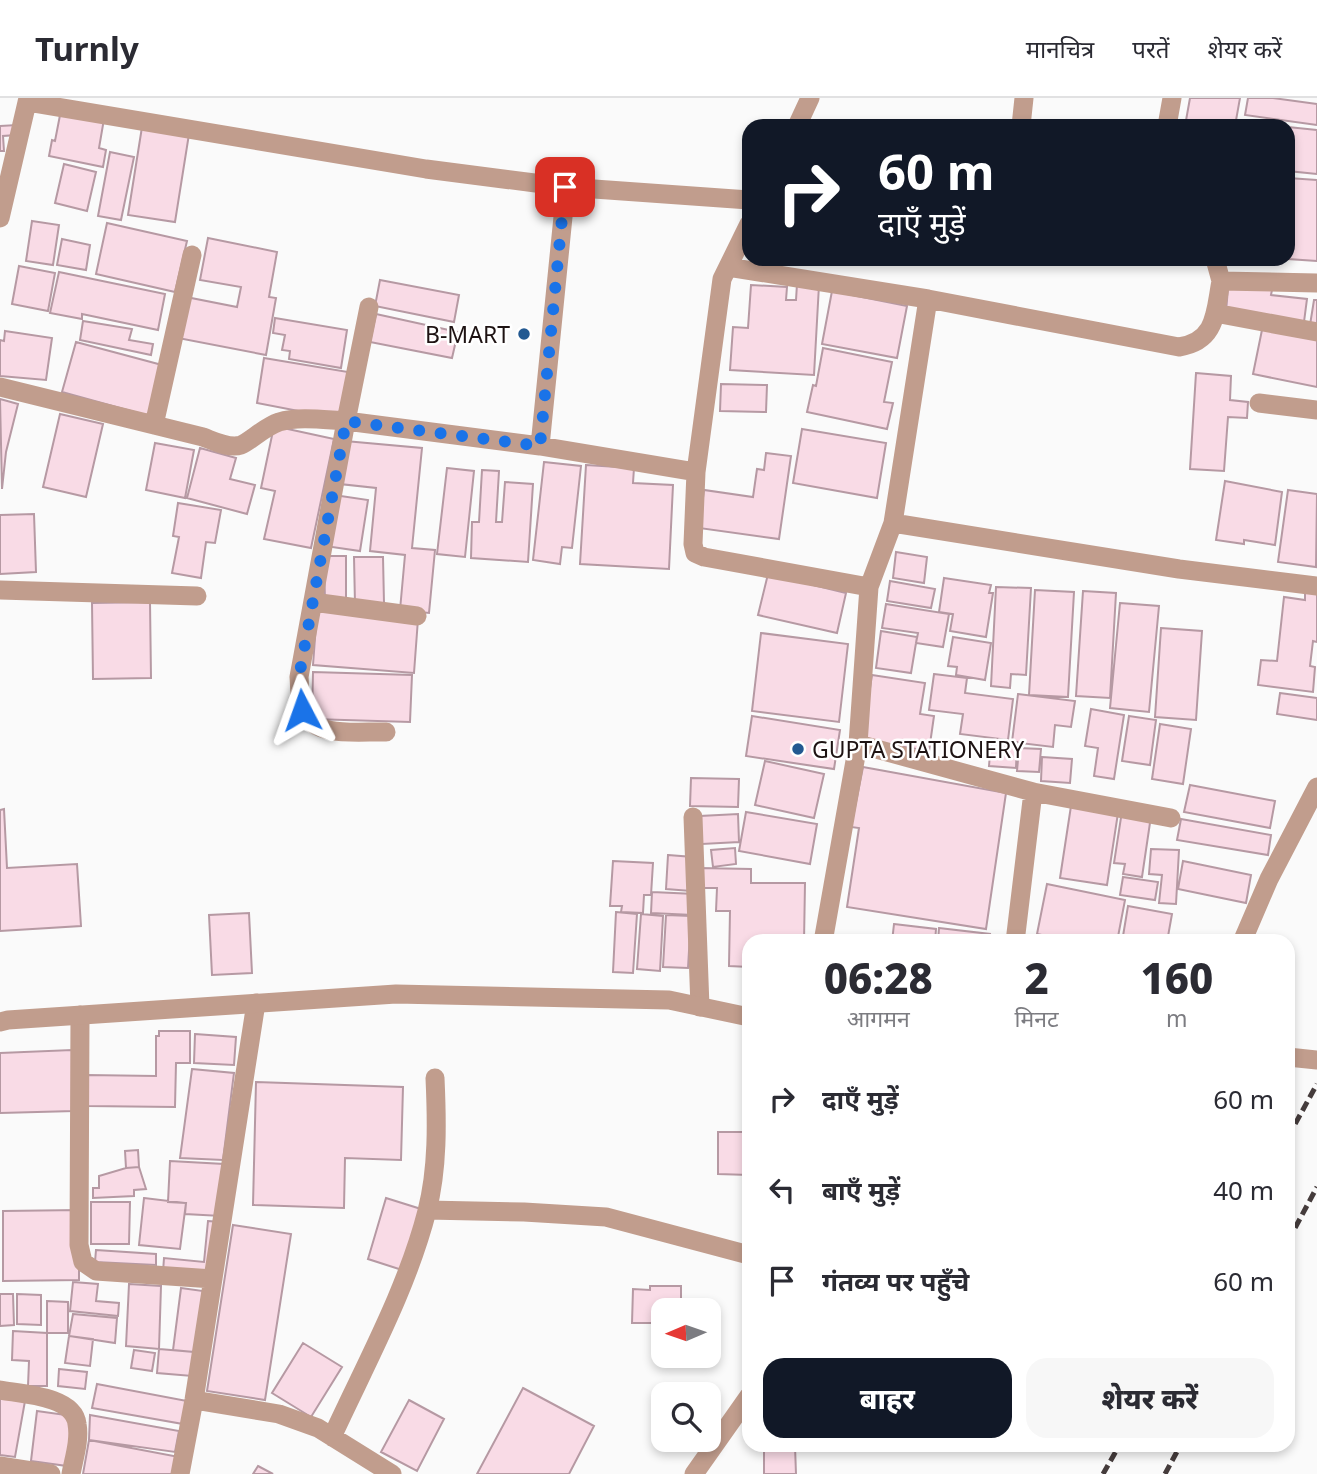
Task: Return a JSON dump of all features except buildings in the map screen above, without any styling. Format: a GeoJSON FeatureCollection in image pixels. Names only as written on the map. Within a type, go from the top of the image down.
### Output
{"type":"FeatureCollection","features":[{"type":"Feature","properties":{"kind":"street"},"geometry":{"type":"LineString","coordinates":[[800,119],[810,98]]}},
{"type":"Feature","properties":{"kind":"street"},"geometry":{"type":"LineString","coordinates":[[1022,119],[1024,98]]}},
{"type":"Feature","properties":{"kind":"street"},"geometry":{"type":"LineString","coordinates":[[1167,119],[1168,99]]}},
{"type":"Feature","properties":{"kind":"street"},"geometry":{"type":"LineString","coordinates":[[0,218],[28,100],[426,169],[565,187],[742,200]]}},
{"type":"Feature","properties":{"kind":"street"},"geometry":{"type":"LineString","coordinates":[[540,446],[565,187]]}},
{"type":"Feature","properties":{"kind":"street"},"geometry":{"type":"LineString","coordinates":[[742,238],[722,279],[696,472],[693,544],[695,553],[704,557],[869,587]]}},
{"type":"Feature","properties":{"kind":"street"},"geometry":{"type":"LineString","coordinates":[[154,425],[192,255]]}},
{"type":"Feature","properties":{"kind":"street"},"geometry":{"type":"LineString","coordinates":[[728,267],[928,299],[1179,347],[1193,345],[1203,338],[1212,325],[1221,281],[1217,266]]}},
{"type":"Feature","properties":{"kind":"street"},"geometry":{"type":"LineString","coordinates":[[1221,281],[1317,283]]}},
{"type":"Feature","properties":{"kind":"street"},"geometry":{"type":"LineString","coordinates":[[824,934],[858,744],[869,587],[893,523],[928,299]]}},
{"type":"Feature","properties":{"kind":"street"},"geometry":{"type":"LineString","coordinates":[[369,307],[299,677],[302,710],[313,725],[332,730],[386,732]]}},
{"type":"Feature","properties":{"kind":"street"},"geometry":{"type":"LineString","coordinates":[[1215,313],[1317,332]]}},
{"type":"Feature","properties":{"kind":"street"},"geometry":{"type":"LineString","coordinates":[[0,387],[203,437],[223,445],[241,445],[260,431],[280,422],[346,421],[540,446],[696,472]]}},
{"type":"Feature","properties":{"kind":"street"},"geometry":{"type":"LineString","coordinates":[[1259,403],[1317,410]]}},
{"type":"Feature","properties":{"kind":"street"},"geometry":{"type":"LineString","coordinates":[[893,523],[1179,569],[1317,586]]}},
{"type":"Feature","properties":{"kind":"street"},"geometry":{"type":"LineString","coordinates":[[0,590],[197,596]]}},
{"type":"Feature","properties":{"kind":"street"},"geometry":{"type":"LineString","coordinates":[[313,603],[417,616]]}},
{"type":"Feature","properties":{"kind":"street"},"geometry":{"type":"LineString","coordinates":[[858,744],[1033,792],[1171,818]]}},
{"type":"Feature","properties":{"kind":"street"},"geometry":{"type":"LineString","coordinates":[[1245,934],[1269,879],[1317,787]]}},
{"type":"Feature","properties":{"kind":"street"},"geometry":{"type":"LineString","coordinates":[[1016,934],[1033,792]]}},
{"type":"Feature","properties":{"kind":"street"},"geometry":{"type":"LineString","coordinates":[[693,817],[700,1007]]}},
{"type":"Feature","properties":{"kind":"street"},"geometry":{"type":"LineString","coordinates":[[0,1022],[396,994],[669,1000],[742,1016]]}},
{"type":"Feature","properties":{"kind":"street"},"geometry":{"type":"LineString","coordinates":[[180,1474],[256,1003]]}},
{"type":"Feature","properties":{"kind":"street"},"geometry":{"type":"LineString","coordinates":[[80,1015],[79,1245],[83,1262],[96,1271],[213,1279]]}},
{"type":"Feature","properties":{"kind":"street"},"geometry":{"type":"LineString","coordinates":[[1295,1058],[1317,1060]]}},
{"type":"Feature","properties":{"kind":"street"},"geometry":{"type":"LineString","coordinates":[[332,1437],[406,1277],[428,1210],[435,1166],[435,1078]]}},
{"type":"Feature","properties":{"kind":"street"},"geometry":{"type":"LineString","coordinates":[[428,1210],[606,1217],[742,1253]]}},
{"type":"Feature","properties":{"kind":"street"},"geometry":{"type":"LineString","coordinates":[[0,1390],[54,1400],[69,1407],[77,1420],[78,1435],[71,1474]]}},
{"type":"Feature","properties":{"kind":"street"},"geometry":{"type":"LineString","coordinates":[[194,1400],[279,1414],[318,1428],[392,1474]]}},
{"type":"Feature","properties":{"kind":"street"},"geometry":{"type":"LineString","coordinates":[[694,1474],[742,1406]]}},
{"type":"Feature","properties":{"kind":"street"},"geometry":{"type":"LineString","coordinates":[[0,1466],[51,1474]]}},
{"type":"Feature","properties":{"kind":"railway"},"geometry":{"type":"LineString","coordinates":[[1295,1124],[1317,1084]]}},
{"type":"Feature","properties":{"kind":"railway"},"geometry":{"type":"LineString","coordinates":[[1295,1228],[1317,1187]]}},
{"type":"Feature","properties":{"kind":"railway"},"geometry":{"type":"LineString","coordinates":[[1103,1474],[1116,1452]]}},
{"type":"Feature","properties":{"kind":"railway"},"geometry":{"type":"LineString","coordinates":[[1165,1474],[1177,1452]]}},
{"type":"Feature","properties":{"kind":"place","name":"B-MART"},"geometry":{"type":"Point","coordinates":[524,334]}},
{"type":"Feature","properties":{"kind":"place","name":"GUPTA STATIONERY"},"geometry":{"type":"Point","coordinates":[798,749]}},
{"type":"Feature","properties":{"kind":"route"},"geometry":{"type":"LineString","coordinates":[[302,710],[299,677],[346,421],[540,446],[565,187]]}}]}
